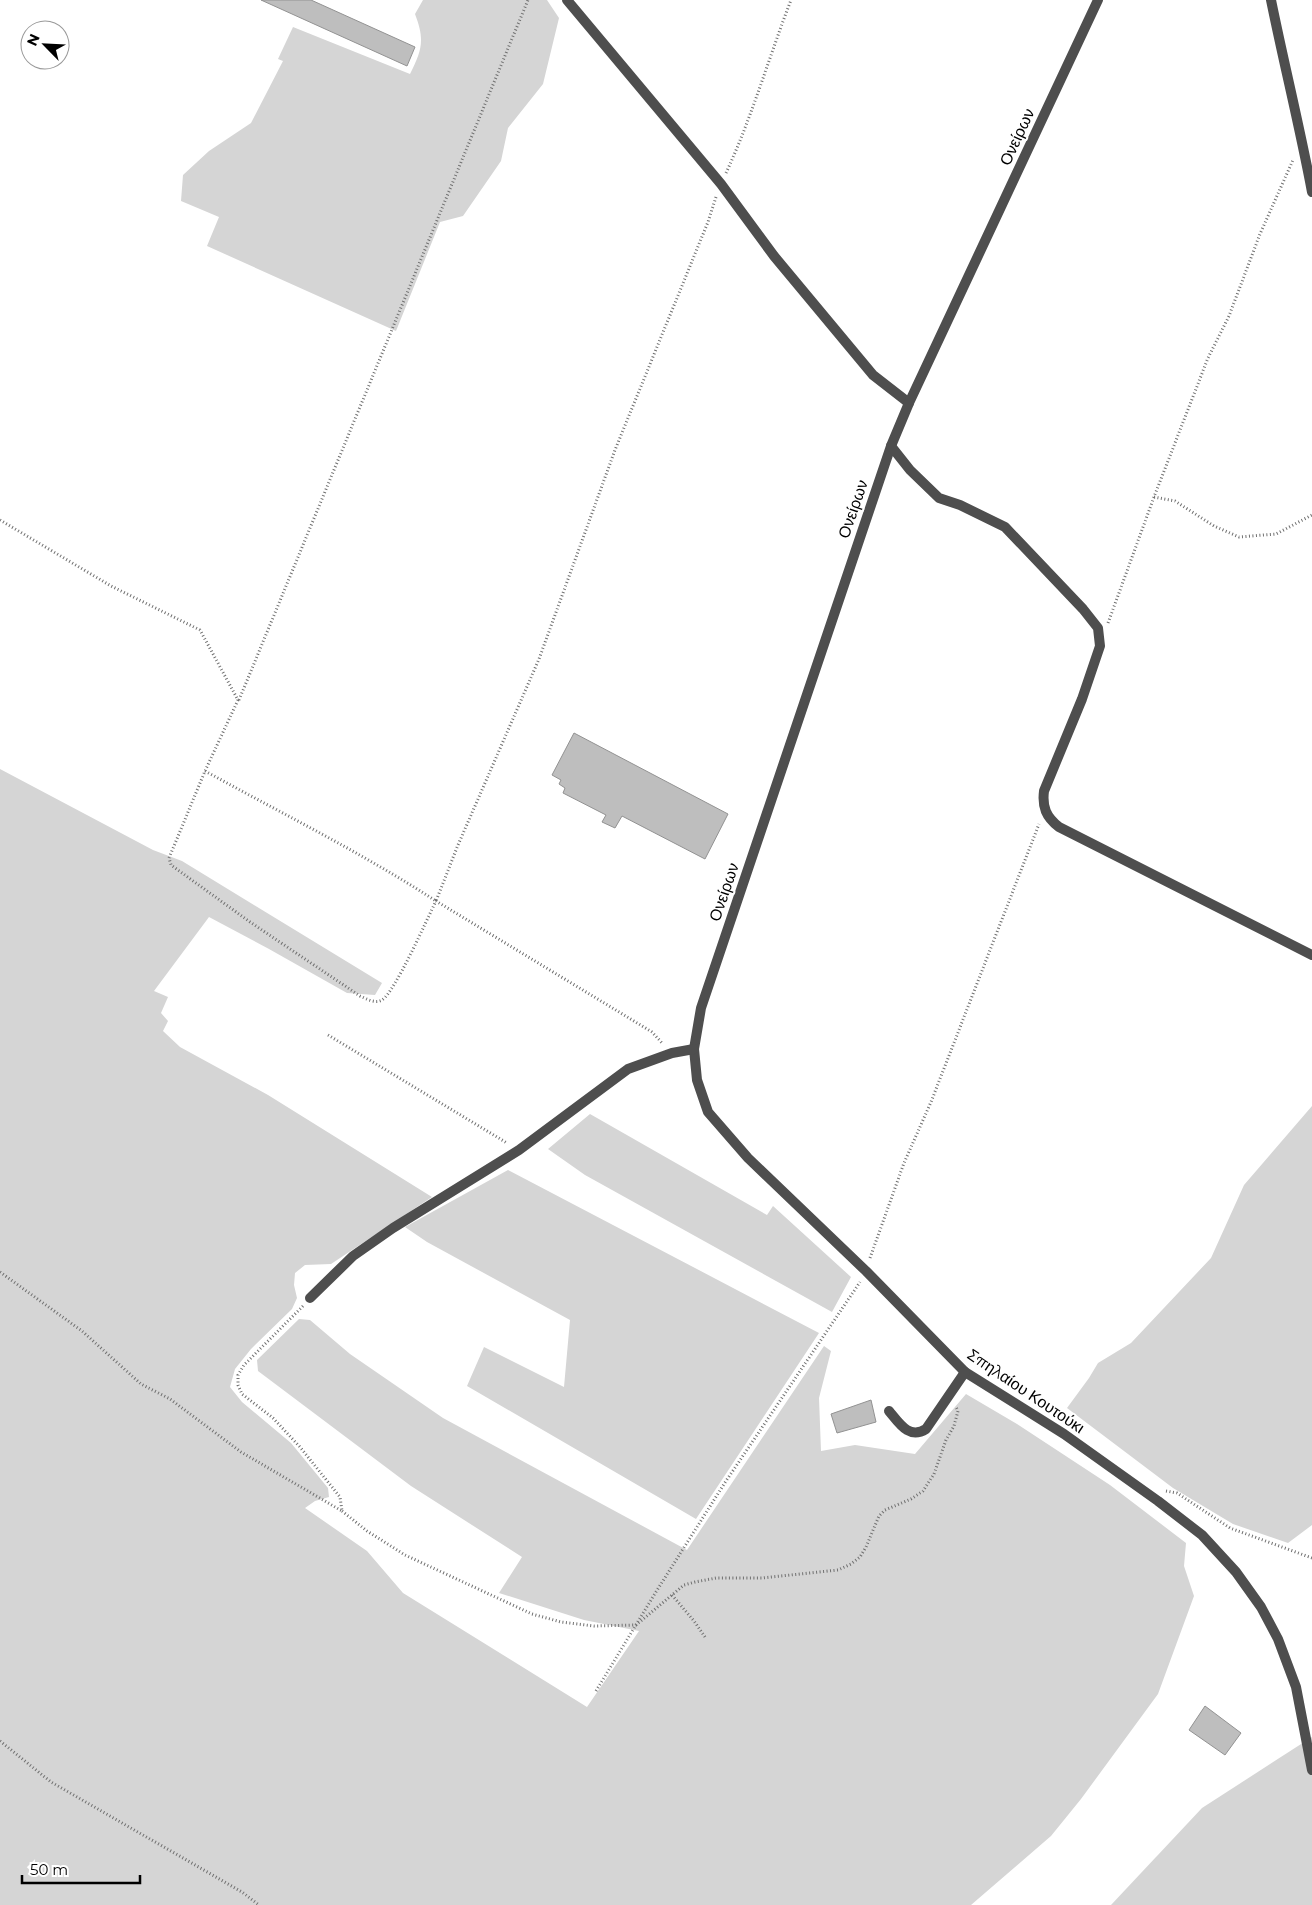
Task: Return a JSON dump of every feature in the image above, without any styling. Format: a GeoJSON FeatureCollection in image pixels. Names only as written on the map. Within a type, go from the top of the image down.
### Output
{"type":"FeatureCollection","features":[{"type":"Feature","properties":{"kind":"street"},"geometry":{"type":"LineString","coordinates":[[567,0],[721,184],[774,256],[873,375],[909,404]]}},
{"type":"Feature","properties":{"kind":"street","name":"Ονείρων"},"geometry":{"type":"LineString","coordinates":[[694,1049],[701,1008],[891,446],[1098,0]]}},
{"type":"Feature","properties":{"kind":"street"},"geometry":{"type":"LineString","coordinates":[[1271,0],[1312,192]]}},
{"type":"Feature","properties":{"kind":"street"},"geometry":{"type":"LineString","coordinates":[[891,446],[910,470],[939,498],[960,505],[1005,527],[1083,609],[1098,628],[1100,646],[1082,699],[1044,791],[1044,811],[1050,820],[1058,828],[1312,955]]}},
{"type":"Feature","properties":{"kind":"street"},"geometry":{"type":"LineString","coordinates":[[310,1298],[353,1256],[393,1228],[519,1150],[628,1069],[672,1053],[694,1049]]}},
{"type":"Feature","properties":{"kind":"street","name":"Σπηλαίου Κουτούκι"},"geometry":{"type":"LineString","coordinates":[[694,1049],[697,1080],[708,1112],[748,1158],[866,1271],[965,1372],[1064,1434],[1140,1488],[1202,1534],[1236,1572],[1260,1607],[1278,1639],[1296,1687],[1312,1770]]}},
{"type":"Feature","properties":{"kind":"street"},"geometry":{"type":"LineString","coordinates":[[889,1411],[907,1431],[921,1432],[926,1429],[965,1372]]}},
{"type":"Feature","properties":{"kind":"path"},"geometry":{"type":"LineString","coordinates":[[528,0],[238,700],[169,858],[171,865],[250,922],[360,996],[373,1002],[382,1000],[394,985],[436,901],[539,659],[615,450],[737,148],[790,0]]}},
{"type":"Feature","properties":{"kind":"path"},"geometry":{"type":"LineString","coordinates":[[1100,646],[1154,497],[1208,358],[1229,316],[1260,234],[1302,139]]}},
{"type":"Feature","properties":{"kind":"path"},"geometry":{"type":"LineString","coordinates":[[1154,497],[1175,501],[1214,526],[1239,537],[1276,534],[1312,515]]}},
{"type":"Feature","properties":{"kind":"path"},"geometry":{"type":"LineString","coordinates":[[0,520],[111,586],[200,630],[238,700]]}},
{"type":"Feature","properties":{"kind":"path"},"geometry":{"type":"LineString","coordinates":[[205,772],[382,866],[436,901],[652,1032],[672,1053]]}},
{"type":"Feature","properties":{"kind":"path"},"geometry":{"type":"LineString","coordinates":[[328,1035],[519,1150]]}},
{"type":"Feature","properties":{"kind":"path"},"geometry":{"type":"LineString","coordinates":[[0,1272],[82,1331],[141,1384],[170,1399],[241,1452],[342,1511],[367,1531],[405,1555],[532,1614],[561,1622],[594,1626],[636,1625],[684,1585],[716,1578],[762,1578],[838,1570],[851,1564],[860,1557],[866,1547],[879,1516],[885,1510],[911,1500],[923,1491],[934,1474],[946,1440],[954,1426],[958,1411],[950,1394]]}},
{"type":"Feature","properties":{"kind":"path"},"geometry":{"type":"LineString","coordinates":[[310,1298],[244,1365],[238,1375],[238,1385],[242,1394],[273,1418],[300,1447],[340,1498],[342,1511]]}},
{"type":"Feature","properties":{"kind":"path"},"geometry":{"type":"LineString","coordinates":[[1140,1488],[1177,1492],[1230,1528],[1312,1558]]}},
{"type":"Feature","properties":{"kind":"path"},"geometry":{"type":"LineString","coordinates":[[672,1596],[694,1621],[705,1638]]}},
{"type":"Feature","properties":{"kind":"path"},"geometry":{"type":"LineString","coordinates":[[0,1741],[51,1782],[242,1892],[259,1905]]}},
{"type":"Feature","properties":{"kind":"shaded area"},"geometry":{"type":"Polygon","coordinates":[[[423,0],[547,0],[559,18],[543,84],[508,128],[501,161],[463,216],[440,222],[396,331],[207,246],[219,217],[181,201],[183,175],[209,151],[251,123],[283,61],[278,59],[293,27],[410,74],[421,45],[420,31],[415,14],[423,0]]]}},
{"type":"Feature","properties":{"kind":"shaded area"},"geometry":{"type":"Polygon","coordinates":[[[0,769],[153,850],[182,861],[382,983],[375,995],[347,993],[209,917],[154,991],[168,997],[161,1013],[168,1021],[163,1031],[180,1047],[268,1095],[432,1197],[331,1264],[305,1265],[295,1273],[294,1285],[297,1298],[292,1309],[251,1349],[235,1369],[230,1387],[242,1402],[291,1443],[328,1488],[329,1497],[315,1501],[305,1508],[367,1551],[403,1593],[587,1707],[639,1631],[584,1620],[499,1593],[522,1557],[411,1486],[258,1371],[257,1360],[299,1319],[310,1320],[350,1354],[443,1418],[687,1550],[824,1346],[831,1351],[819,1398],[821,1451],[855,1445],[915,1454],[966,1394],[1017,1424],[1110,1485],[1186,1543],[1184,1566],[1194,1596],[1158,1694],[1081,1799],[1051,1836],[971,1905],[0,1905],[0,769]]]}},
{"type":"Feature","properties":{"kind":"shaded area"},"geometry":{"type":"Polygon","coordinates":[[[1312,1106],[1312,1525],[1288,1543],[1233,1524],[1173,1488],[1067,1408],[1098,1363],[1131,1343],[1211,1258],[1244,1185],[1312,1106]]]}},
{"type":"Feature","properties":{"kind":"shaded area"},"geometry":{"type":"Polygon","coordinates":[[[590,1114],[767,1215],[773,1206],[851,1277],[832,1312],[585,1175],[548,1149],[590,1114]]]}},
{"type":"Feature","properties":{"kind":"shaded area"},"geometry":{"type":"Polygon","coordinates":[[[508,1170],[819,1333],[696,1519],[467,1386],[484,1347],[564,1387],[570,1320],[427,1242],[405,1227],[508,1170]]]}},
{"type":"Feature","properties":{"kind":"shaded area"},"geometry":{"type":"Polygon","coordinates":[[[1312,1737],[1312,1905],[1111,1905],[1202,1808],[1312,1737]]]}},
{"type":"Feature","properties":{"kind":"building"},"geometry":{"type":"Polygon","coordinates":[[[261,0],[311,0],[415,47],[407,66],[261,0]]]}},
{"type":"Feature","properties":{"kind":"building"},"geometry":{"type":"Polygon","coordinates":[[[574,733],[728,814],[705,859],[622,816],[615,828],[602,822],[606,815],[563,793],[565,788],[559,784],[561,780],[552,775],[574,733]]]}},
{"type":"Feature","properties":{"kind":"building"},"geometry":{"type":"Polygon","coordinates":[[[871,1400],[876,1422],[837,1433],[831,1414],[871,1400]]]}},
{"type":"Feature","properties":{"kind":"building"},"geometry":{"type":"Polygon","coordinates":[[[1205,1706],[1241,1733],[1225,1755],[1189,1730],[1205,1706]]]}}]}
